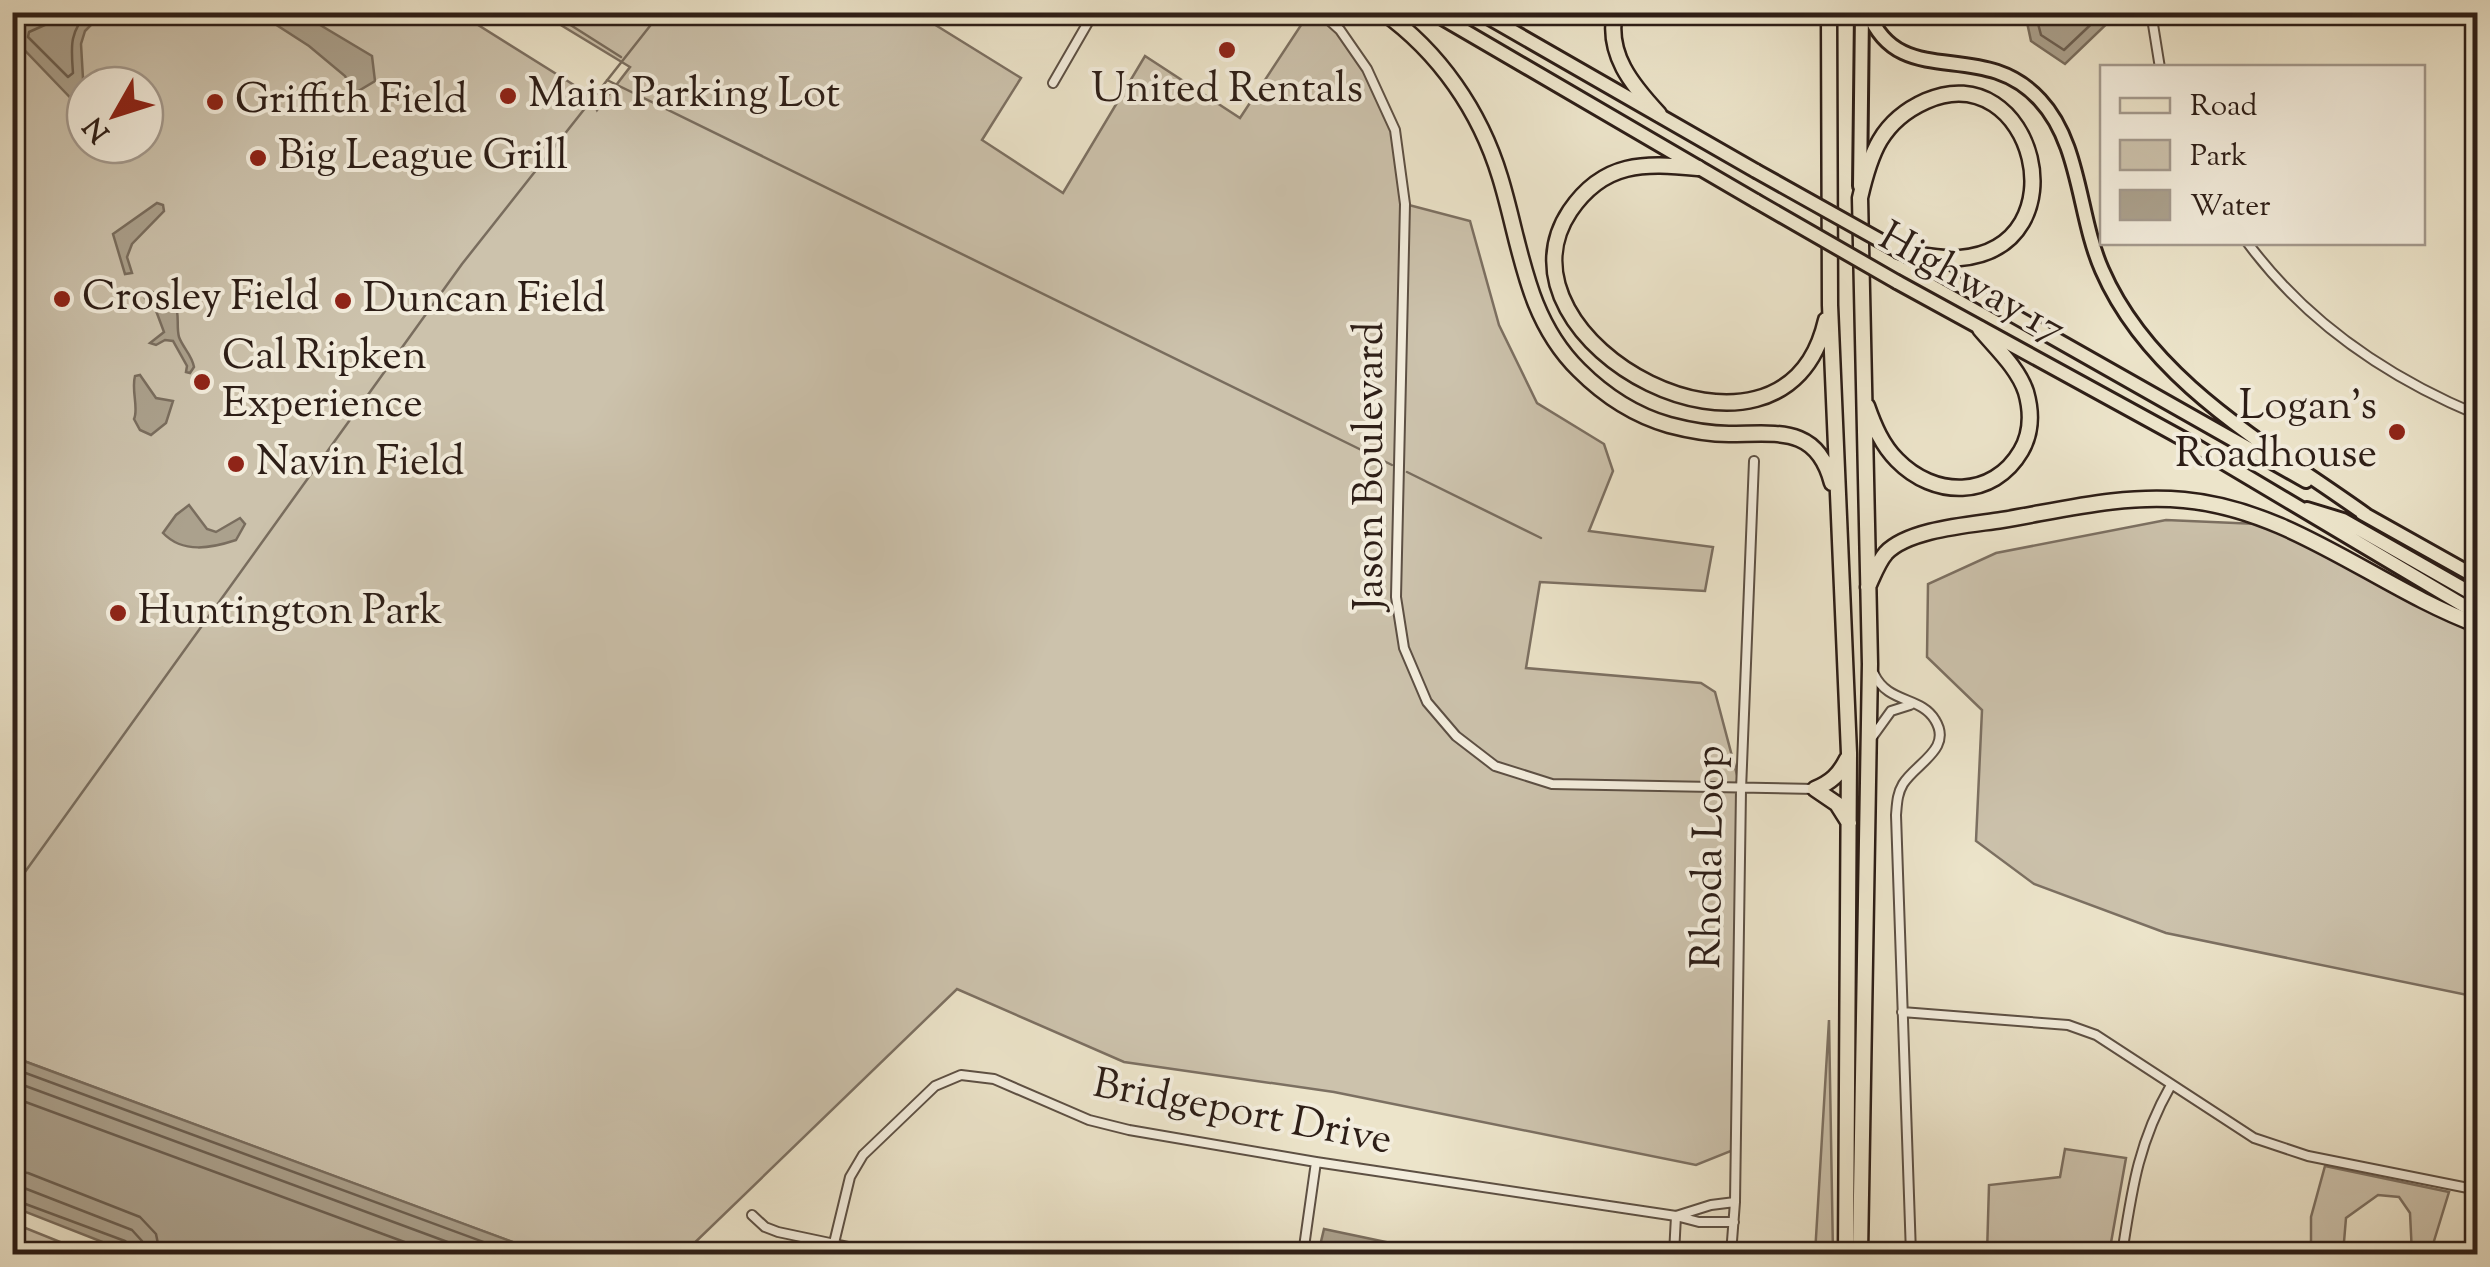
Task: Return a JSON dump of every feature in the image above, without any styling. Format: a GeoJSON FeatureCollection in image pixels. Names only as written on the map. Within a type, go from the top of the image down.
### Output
{"type":"FeatureCollection","features":[{"type":"Feature","properties":{"kind":"highway"},"geometry":{"type":"LineString","coordinates":[[1383,12],[1425,49],[1452,80],[1476,118],[1500,176],[1531,296],[1558,348],[1623,406],[1665,424],[1727,434],[1791,435],[1813,446],[1828,466],[1838,505]]}},
{"type":"Feature","properties":{"kind":"highway"},"geometry":{"type":"LineString","coordinates":[[1615,12],[1612,34],[1616,52],[1636,90],[1660,114]]}},
{"type":"Feature","properties":{"kind":"highway"},"geometry":{"type":"LineString","coordinates":[[1829,12],[1830,305],[1849,754],[1846,1254]]}},
{"type":"Feature","properties":{"kind":"highway"},"geometry":{"type":"LineString","coordinates":[[1860,1254],[1870,664],[1860,198],[1870,155],[1891,124],[1916,106],[1937,96],[1974,97],[2010,117],[2034,166],[2032,200],[2019,226],[1994,247],[1977,255],[1944,258],[1899,251]]}},
{"type":"Feature","properties":{"kind":"highway"},"geometry":{"type":"LineString","coordinates":[[1698,168],[1658,165],[1619,169],[1596,181],[1562,222],[1554,259],[1563,298],[1586,335],[1620,368],[1640,380],[1694,401],[1722,404],[1772,392],[1791,381],[1812,359],[1823,336],[1830,305]]}},
{"type":"Feature","properties":{"kind":"highway"},"geometry":{"type":"LineString","coordinates":[[1863,396],[1883,442],[1912,474],[1953,489],[1974,488],[1995,480],[2012,466],[2025,444],[2031,425],[2030,408],[2016,371],[1980,329]]}},
{"type":"Feature","properties":{"kind":"highway"},"geometry":{"type":"LineString","coordinates":[[1867,587],[1886,553],[1908,539],[1946,529],[2129,499],[2184,500],[2233,508],[2281,526],[2478,625]]}},
{"type":"Feature","properties":{"kind":"highway"},"geometry":{"type":"LineString","coordinates":[[1815,789],[1840,772],[1849,754]]}},
{"type":"Feature","properties":{"kind":"highway"},"geometry":{"type":"LineString","coordinates":[[1815,789],[1837,804],[1849,822]]}},
{"type":"Feature","properties":{"kind":"main road","name":"Highway 17"},"geometry":{"type":"LineString","coordinates":[[1432,12],[1897,282],[2189,442],[2478,614]]}},
{"type":"Feature","properties":{"kind":"main road","name":"Highway 17"},"geometry":{"type":"LineString","coordinates":[[1480,12],[2478,578]]}},
{"type":"Feature","properties":{"kind":"main road"},"geometry":{"type":"LineString","coordinates":[[1860,198],[1865,12]]}},
{"type":"Feature","properties":{"kind":"main road"},"geometry":{"type":"LineString","coordinates":[[1865,12],[1885,43],[1896,52],[1974,64],[2006,72],[2024,84],[2055,118],[2102,271],[2152,349],[2217,408],[2366,515]]}},
{"type":"Feature","properties":{"kind":"main road"},"geometry":{"type":"LineString","coordinates":[[2281,500],[2343,520],[2478,597]]}},
{"type":"Feature","properties":{"kind":"street"},"geometry":{"type":"LineString","coordinates":[[1053,84],[1094,12]]}},
{"type":"Feature","properties":{"kind":"street","name":"Jason Boulevard"},"geometry":{"type":"LineString","coordinates":[[1320,12],[1340,30],[1368,68],[1395,130],[1405,204],[1396,597],[1404,648],[1427,702],[1456,736],[1495,766],[1552,784],[1815,789]]}},
{"type":"Feature","properties":{"kind":"street"},"geometry":{"type":"LineString","coordinates":[[2151,12],[2160,65]]}},
{"type":"Feature","properties":{"kind":"street"},"geometry":{"type":"LineString","coordinates":[[2250,245],[2294,297],[2357,351],[2437,398],[2478,414]]}},
{"type":"Feature","properties":{"kind":"street","name":"Rhoda Loop"},"geometry":{"type":"LineString","coordinates":[[1731,1254],[1741,790],[1754,461]]}},
{"type":"Feature","properties":{"kind":"street"},"geometry":{"type":"LineString","coordinates":[[1870,664],[1879,685],[1934,717],[1940,740],[1935,752],[1913,772],[1898,796],[1895,842],[1911,1254]]}},
{"type":"Feature","properties":{"kind":"street"},"geometry":{"type":"LineString","coordinates":[[1869,744],[1876,728],[1892,710],[1915,705]]}},
{"type":"Feature","properties":{"kind":"street"},"geometry":{"type":"LineString","coordinates":[[1902,1012],[2068,1025],[2096,1034],[2254,1138],[2308,1156],[2478,1190]]}},
{"type":"Feature","properties":{"kind":"street","name":"Bridgeport Drive"},"geometry":{"type":"LineString","coordinates":[[834,1242],[850,1177],[863,1155],[934,1086],[961,1075],[994,1079],[1089,1120],[1316,1162],[1698,1222],[1734,1222]]}},
{"type":"Feature","properties":{"kind":"street"},"geometry":{"type":"LineString","coordinates":[[2122,1254],[2137,1167],[2150,1121],[2171,1085]]}},
{"type":"Feature","properties":{"kind":"street"},"geometry":{"type":"LineString","coordinates":[[1303,1254],[1316,1162]]}},
{"type":"Feature","properties":{"kind":"street","name":"Bridgeport Drive"},"geometry":{"type":"LineString","coordinates":[[1676,1216],[1735,1202]]}},
{"type":"Feature","properties":{"kind":"street"},"geometry":{"type":"LineString","coordinates":[[752,1215],[765,1228],[778,1232],[882,1254]]}},
{"type":"Feature","properties":{"kind":"street"},"geometry":{"type":"LineString","coordinates":[[1674,1254],[1676,1216]]}},
{"type":"Feature","properties":{"kind":"green space"},"geometry":{"type":"Polygon","coordinates":[[[12,13],[459,13],[590,95],[597,110],[630,67],[541,13],[916,13],[1021,78],[982,140],[1063,193],[1145,56],[1240,118],[1309,13],[1320,13],[1355,52],[1384,100],[1397,142],[1405,204],[1470,221],[1499,325],[1537,403],[1604,444],[1613,471],[1589,531],[1713,547],[1705,591],[1540,582],[1526,668],[1701,683],[1715,692],[1741,790],[1736,1149],[1696,1165],[1334,1092],[1124,1062],[957,989],[683,1254],[545,1254],[13,1057],[12,13]]]}},
{"type":"Feature","properties":{"kind":"green space"},"geometry":{"type":"Polygon","coordinates":[[[2166,520],[2281,525],[2477,625],[2477,997],[2166,933],[2034,884],[1976,841],[1982,710],[1927,657],[1928,584],[1996,553],[2166,520]]]}},
{"type":"Feature","properties":{"kind":"green space"},"geometry":{"type":"Polygon","coordinates":[[[1829,1020],[1833,1254],[1815,1254],[1829,1020]]]}},
{"type":"Feature","properties":{"kind":"green space"},"geometry":{"type":"Polygon","coordinates":[[[2065,1149],[2126,1158],[2109,1254],[1987,1254],[1989,1185],[2060,1177],[2065,1149]]]}},
{"type":"Feature","properties":{"kind":"green space"},"geometry":{"type":"Polygon","coordinates":[[[2325,1166],[2449,1192],[2430,1254],[2412,1254],[2410,1213],[2399,1197],[2378,1195],[2346,1218],[2343,1254],[2311,1254],[2311,1217],[2325,1166]]]}},
{"type":"Feature","properties":{"kind":"green space"},"geometry":{"type":"Polygon","coordinates":[[[13,1223],[90,1254],[13,1254],[13,1223]]]}},
{"type":"Feature","properties":{"kind":"water"},"geometry":{"type":"Polygon","coordinates":[[[52,12],[103,13],[85,31],[82,65],[65,65],[65,92],[13,38],[14,30],[52,12]]]}},
{"type":"Feature","properties":{"kind":"water"},"geometry":{"type":"Polygon","coordinates":[[[258,13],[300,13],[372,56],[375,81],[355,93],[345,76],[309,46],[258,13]]]}},
{"type":"Feature","properties":{"kind":"water"},"geometry":{"type":"Polygon","coordinates":[[[1983,13],[2025,13],[2003,22],[1983,13]]]}},
{"type":"Feature","properties":{"kind":"water"},"geometry":{"type":"Polygon","coordinates":[[[2025,13],[2118,13],[2065,64],[2031,41],[2025,13]]]}},
{"type":"Feature","properties":{"kind":"water"},"geometry":{"type":"Polygon","coordinates":[[[157,203],[163,205],[164,211],[132,244],[127,257],[132,273],[125,274],[113,234],[157,203]]]}},
{"type":"Feature","properties":{"kind":"water"},"geometry":{"type":"Polygon","coordinates":[[[149,291],[161,301],[175,304],[179,337],[194,367],[190,373],[186,372],[187,366],[173,341],[150,343],[164,332],[155,308],[145,298],[149,291]]]}},
{"type":"Feature","properties":{"kind":"water"},"geometry":{"type":"Polygon","coordinates":[[[140,375],[156,398],[173,401],[166,423],[151,435],[140,430],[134,419],[134,381],[140,375]]]}},
{"type":"Feature","properties":{"kind":"water"},"geometry":{"type":"Polygon","coordinates":[[[189,505],[207,529],[216,532],[240,518],[245,524],[236,540],[227,543],[208,547],[179,544],[163,533],[189,505]]]}},
{"type":"Feature","properties":{"kind":"water"},"geometry":{"type":"Polygon","coordinates":[[[13,1057],[545,1254],[133,1254],[13,1207],[13,1057]]]}},
{"type":"Feature","properties":{"kind":"water"},"geometry":{"type":"Polygon","coordinates":[[[1324,1229],[1443,1254],[1318,1254],[1324,1229]]]}},
{"type":"Feature","properties":{"kind":"waterway"},"geometry":{"type":"LineString","coordinates":[[550,12],[621,57]]}},
{"type":"Feature","properties":{"kind":"waterway"},"geometry":{"type":"LineString","coordinates":[[12,890],[462,264],[661,12]]}},
{"type":"Feature","properties":{"kind":"waterway"},"geometry":{"type":"LineString","coordinates":[[607,80],[1392,465]]}},
{"type":"Feature","properties":{"kind":"waterway"},"geometry":{"type":"LineString","coordinates":[[1407,472],[1541,538]]}},
{"type":"Feature","properties":{"kind":"place","name":"United Rentals"},"geometry":{"type":"Point","coordinates":[1227,50]}},
{"type":"Feature","properties":{"kind":"place","name":"Main Parking Lot"},"geometry":{"type":"Point","coordinates":[508,96]}},
{"type":"Feature","properties":{"kind":"place","name":"Griffith Field"},"geometry":{"type":"Point","coordinates":[215,102]}},
{"type":"Feature","properties":{"kind":"place","name":"Big League Grill"},"geometry":{"type":"Point","coordinates":[258,158]}},
{"type":"Feature","properties":{"kind":"place","name":"Crosley Field"},"geometry":{"type":"Point","coordinates":[62,299]}},
{"type":"Feature","properties":{"kind":"place","name":"Duncan Field"},"geometry":{"type":"Point","coordinates":[343,301]}},
{"type":"Feature","properties":{"kind":"place","name":"Cal Ripken Experience"},"geometry":{"type":"Point","coordinates":[202,382]}},
{"type":"Feature","properties":{"kind":"place","name":"Logan's Roadhouse"},"geometry":{"type":"Point","coordinates":[2397,432]}},
{"type":"Feature","properties":{"kind":"place","name":"Navin Field"},"geometry":{"type":"Point","coordinates":[236,464]}},
{"type":"Feature","properties":{"kind":"place","name":"Huntington Park"},"geometry":{"type":"Point","coordinates":[118,613]}}]}
